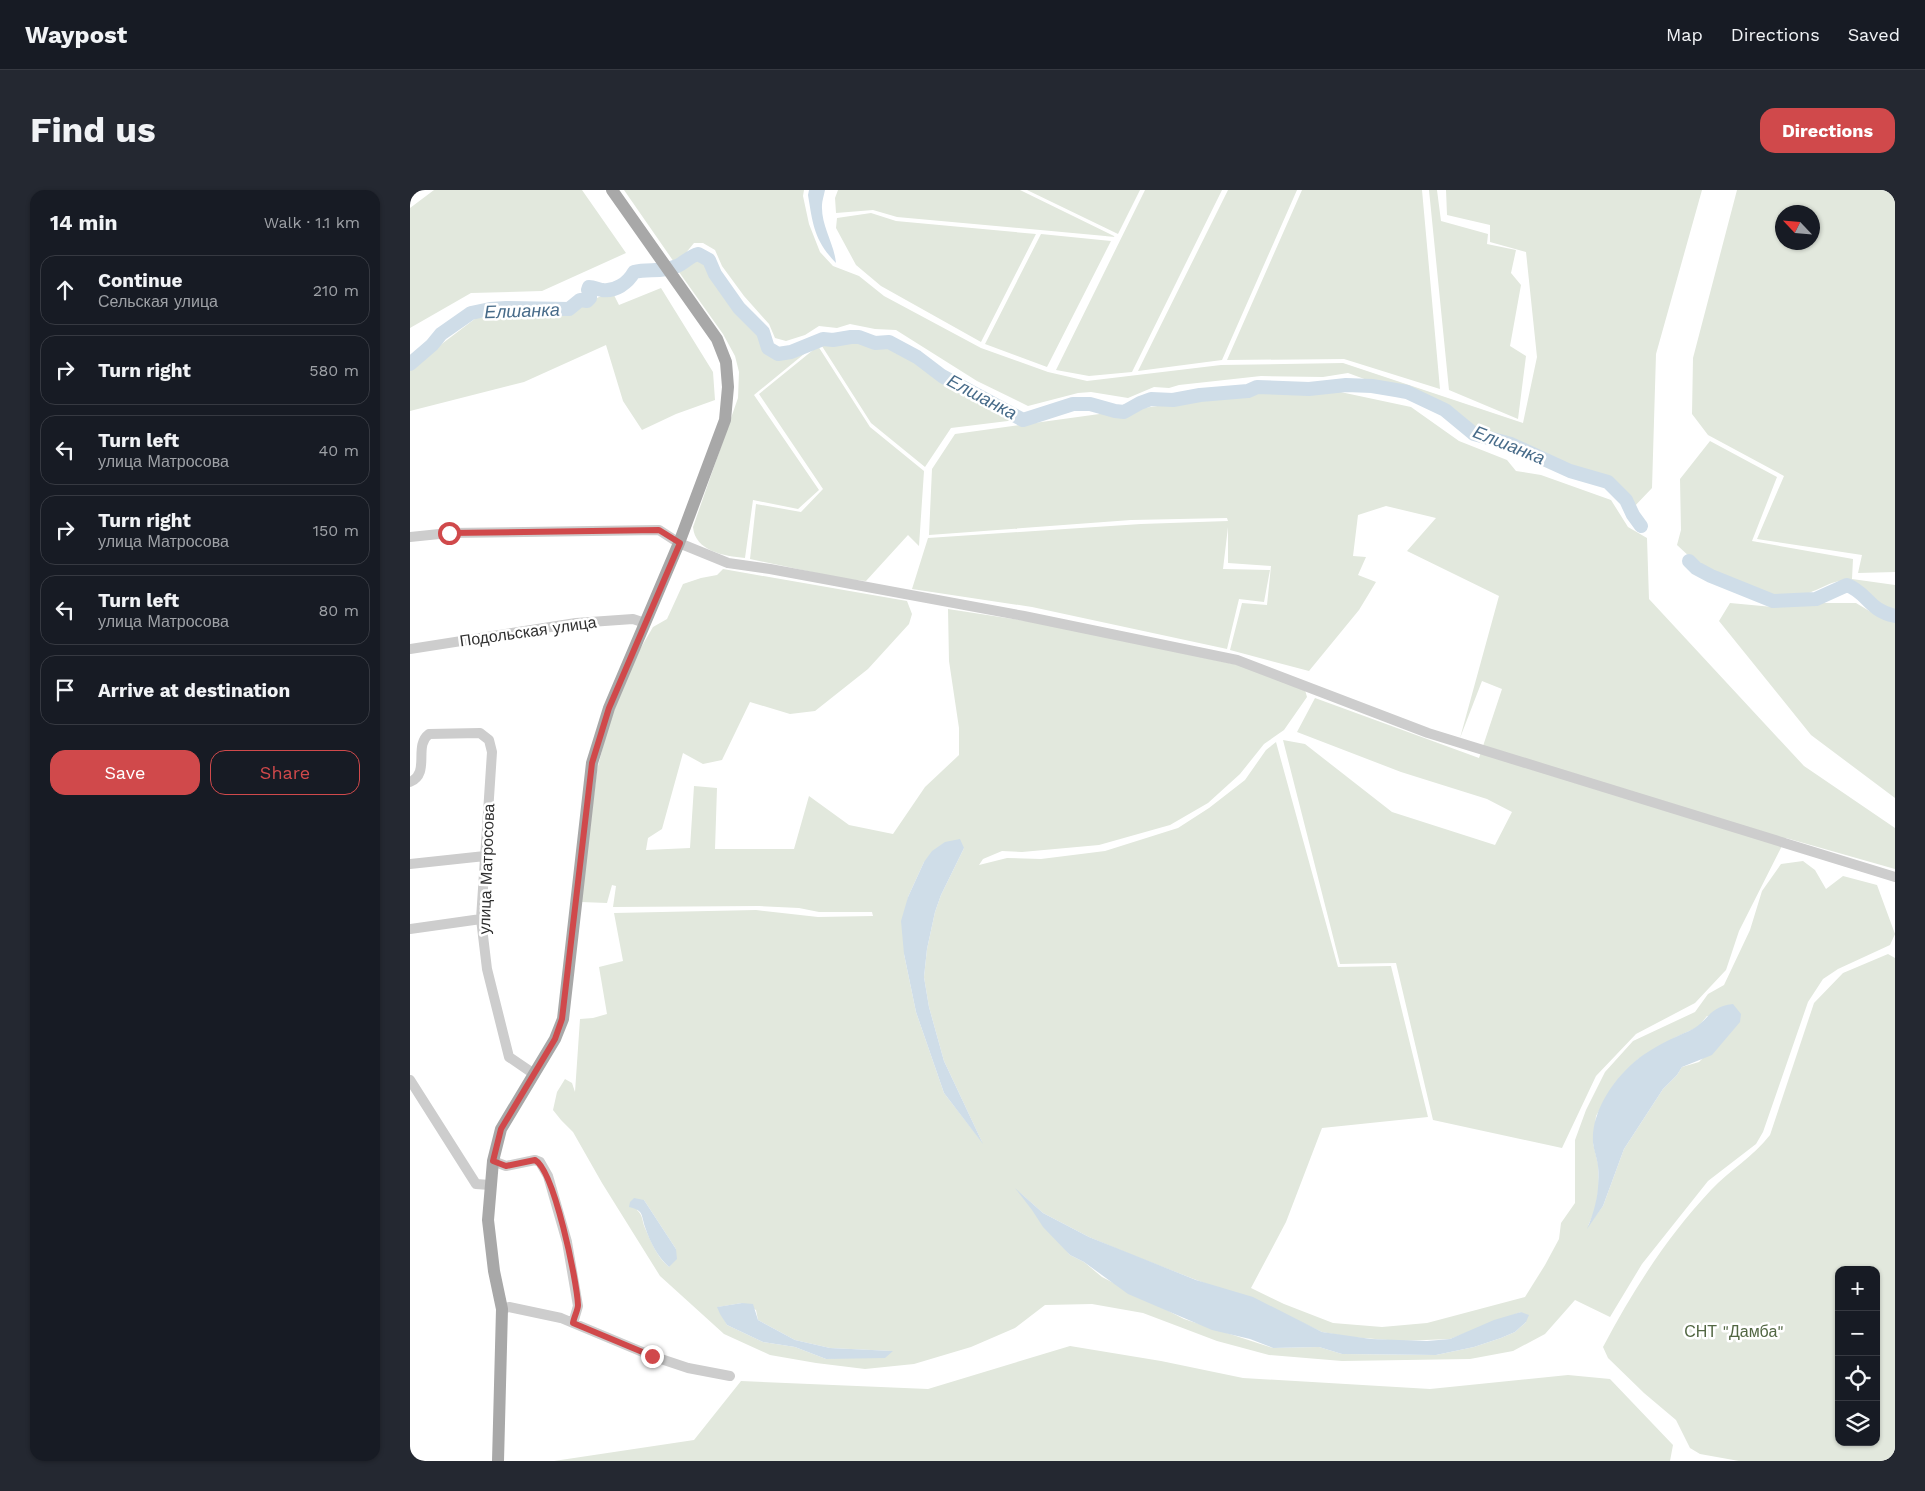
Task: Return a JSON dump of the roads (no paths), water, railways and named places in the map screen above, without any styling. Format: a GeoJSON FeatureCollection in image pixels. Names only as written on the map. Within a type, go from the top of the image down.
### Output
{"type":"FeatureCollection","features":[{"type":"Feature","properties":{"kind":"main road"},"geometry":{"type":"LineString","coordinates":[[498,1461],[502,1309],[494,1272],[488,1220],[493,1161],[501,1129],[555,1039],[562,1019],[592,763],[609,708],[680,543],[725,420],[728,387],[726,362],[717,339],[612,190]]}},
{"type":"Feature","properties":{"kind":"street"},"geometry":{"type":"LineString","coordinates":[[410,537],[449,533],[659,530],[680,543],[728,563],[1014,614],[1237,660],[1428,733],[1895,877]]}},
{"type":"Feature","properties":{"kind":"street","name":"Подольская улица"},"geometry":{"type":"LineString","coordinates":[[410,649],[576,623],[632,618],[645,623]]}},
{"type":"Feature","properties":{"kind":"street","name":"улица Матросова"},"geometry":{"type":"LineString","coordinates":[[410,782],[420,774],[422,744],[429,734],[480,733],[489,740],[492,752],[481,919],[487,968],[509,1057],[534,1074]]}},
{"type":"Feature","properties":{"kind":"street"},"geometry":{"type":"LineString","coordinates":[[410,864],[485,856]]}},
{"type":"Feature","properties":{"kind":"street"},"geometry":{"type":"LineString","coordinates":[[410,929],[481,919]]}},
{"type":"Feature","properties":{"kind":"street"},"geometry":{"type":"LineString","coordinates":[[410,1080],[476,1184],[490,1185]]}},
{"type":"Feature","properties":{"kind":"street"},"geometry":{"type":"LineString","coordinates":[[493,1161],[506,1166],[535,1160],[540,1162],[548,1176],[567,1242],[578,1306],[573,1323]]}},
{"type":"Feature","properties":{"kind":"street"},"geometry":{"type":"LineString","coordinates":[[502,1309],[510,1307],[561,1318],[652,1356],[688,1368],[730,1376]]}},
{"type":"Feature","properties":{"kind":"waterway","name":"Елшанка"},"geometry":{"type":"LineString","coordinates":[[410,364],[432,345],[441,334],[471,313],[506,308],[569,309],[580,300],[587,301],[590,298],[589,287],[612,290],[625,283],[634,272],[671,268],[698,254],[709,260],[715,274],[739,308],[763,332],[768,348],[778,354],[791,352],[823,339],[833,340],[859,337],[875,343],[889,342],[917,357],[942,376],[1023,420],[1073,404],[1090,404],[1124,412],[1151,399],[1173,400],[1200,395],[1248,391],[1257,387],[1309,389],[1346,385],[1372,386],[1407,392],[1445,410],[1474,434],[1511,444],[1570,471],[1608,482],[1626,500],[1641,526]]}},
{"type":"Feature","properties":{"kind":"waterway","name":"Елшанка"},"geometry":{"type":"LineString","coordinates":[[1689,561],[1696,568],[1711,576],[1773,601],[1816,599],[1847,585],[1860,592],[1879,610],[1895,616]]}},
{"type":"Feature","properties":{"kind":"park label","name":"СНТ \"Дамба\""},"geometry":{"type":"Point","coordinates":[1734,1331]}}]}
